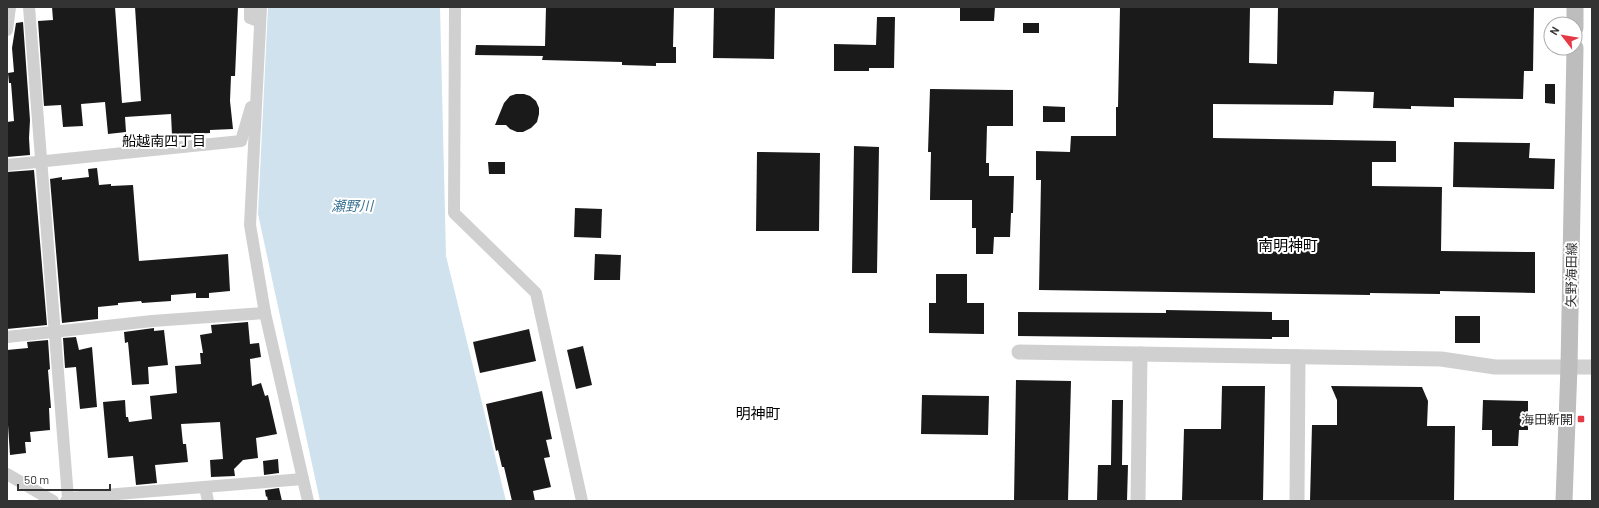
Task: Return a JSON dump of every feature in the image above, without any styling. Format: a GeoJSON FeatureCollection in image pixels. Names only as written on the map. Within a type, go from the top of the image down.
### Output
{"type":"FeatureCollection","features":[{"type":"Feature","properties":{"kind":"main road","name":"矢野海田線"},"geometry":{"type":"LineString","coordinates":[[1564,501],[1569,367],[1575,56]]}},
{"type":"Feature","properties":{"kind":"street"},"geometry":{"type":"LineString","coordinates":[[7,30],[10,7]]}},
{"type":"Feature","properties":{"kind":"street"},"geometry":{"type":"LineString","coordinates":[[29,7],[67,500],[303,479]]}},
{"type":"Feature","properties":{"kind":"street"},"geometry":{"type":"LineString","coordinates":[[250,7],[250,18],[260,22]]}},
{"type":"Feature","properties":{"kind":"street"},"geometry":{"type":"LineString","coordinates":[[261,7],[250,225],[264,313],[308,501]]}},
{"type":"Feature","properties":{"kind":"street"},"geometry":{"type":"LineString","coordinates":[[455,7],[454,213],[536,293],[582,501]]}},
{"type":"Feature","properties":{"kind":"street"},"geometry":{"type":"LineString","coordinates":[[7,165],[241,141],[256,86]]}},
{"type":"Feature","properties":{"kind":"street"},"geometry":{"type":"LineString","coordinates":[[7,337],[54,331],[264,313]]}},
{"type":"Feature","properties":{"kind":"street"},"geometry":{"type":"LineString","coordinates":[[1019,352],[1441,359],[1495,367],[1592,367]]}},
{"type":"Feature","properties":{"kind":"street"},"geometry":{"type":"LineString","coordinates":[[1138,501],[1140,354]]}},
{"type":"Feature","properties":{"kind":"street"},"geometry":{"type":"LineString","coordinates":[[1297,501],[1298,357]]}},
{"type":"Feature","properties":{"kind":"street"},"geometry":{"type":"LineString","coordinates":[[7,474],[53,501]]}},
{"type":"Feature","properties":{"kind":"street"},"geometry":{"type":"LineString","coordinates":[[205,487],[208,501]]}},
{"type":"Feature","properties":{"kind":"water","name":"瀬野川"},"geometry":{"type":"Polygon","coordinates":[[[268,7],[440,7],[446,256],[506,501],[320,501],[258,214],[268,7]]]}},
{"type":"Feature","properties":{"kind":"building"},"geometry":{"type":"Polygon","coordinates":[[[52,7],[115,7],[122,103],[141,101],[135,7],[238,7],[235,76],[231,76],[230,101],[233,129],[210,130],[210,133],[172,135],[171,114],[125,117],[126,132],[108,134],[105,102],[81,104],[83,126],[63,127],[61,105],[44,106],[38,21],[53,20],[52,7]]]}},
{"type":"Feature","properties":{"kind":"building"},"geometry":{"type":"Polygon","coordinates":[[[546,7],[674,7],[673,47],[676,47],[676,63],[656,63],[656,66],[622,65],[622,62],[542,60],[543,56],[475,55],[476,45],[545,46],[546,7]]]}},
{"type":"Feature","properties":{"kind":"building"},"geometry":{"type":"Polygon","coordinates":[[[714,7],[775,7],[774,59],[713,58],[714,7]]]}},
{"type":"Feature","properties":{"kind":"building"},"geometry":{"type":"Polygon","coordinates":[[[960,7],[995,7],[994,21],[960,21],[960,7]]]}},
{"type":"Feature","properties":{"kind":"building"},"geometry":{"type":"Polygon","coordinates":[[[1120,7],[1250,7],[1249,63],[1277,64],[1278,7],[1534,7],[1533,71],[1524,71],[1523,99],[1454,98],[1454,107],[1411,106],[1411,109],[1373,108],[1374,92],[1334,91],[1333,105],[1213,104],[1213,138],[1396,141],[1396,162],[1372,162],[1372,186],[1442,187],[1441,251],[1535,252],[1535,293],[1440,291],[1440,294],[1370,293],[1370,295],[1039,290],[1041,180],[1036,180],[1036,151],[1070,152],[1071,136],[1116,136],[1120,7]]]}},
{"type":"Feature","properties":{"kind":"building"},"geometry":{"type":"Polygon","coordinates":[[[877,17],[895,17],[894,68],[869,68],[869,71],[834,71],[834,44],[876,45],[877,17]]]}},
{"type":"Feature","properties":{"kind":"building"},"geometry":{"type":"Polygon","coordinates":[[[23,22],[30,120],[30,155],[7,157],[7,122],[14,121],[11,83],[9,83],[8,73],[14,72],[12,48],[16,23],[23,22]]]}},
{"type":"Feature","properties":{"kind":"building"},"geometry":{"type":"Polygon","coordinates":[[[1023,23],[1039,23],[1039,33],[1023,33],[1023,23]]]}},
{"type":"Feature","properties":{"kind":"building"},"geometry":{"type":"Polygon","coordinates":[[[1545,84],[1555,84],[1555,104],[1545,103],[1545,84]]]}},
{"type":"Feature","properties":{"kind":"building"},"geometry":{"type":"Polygon","coordinates":[[[930,89],[1013,90],[1013,126],[987,126],[986,163],[989,163],[989,176],[1014,176],[1013,213],[1011,213],[1010,237],[994,237],[993,254],[976,254],[976,228],[972,228],[972,200],[930,200],[931,152],[928,152],[930,89]]]}},
{"type":"Feature","properties":{"kind":"building"},"geometry":{"type":"Polygon","coordinates":[[[516,94],[530,96],[536,101],[539,108],[537,122],[531,128],[523,132],[517,132],[510,129],[506,125],[495,125],[504,103],[510,96],[516,94]]]}},
{"type":"Feature","properties":{"kind":"building"},"geometry":{"type":"Polygon","coordinates":[[[1043,106],[1065,107],[1065,122],[1043,122],[1043,106]]]}},
{"type":"Feature","properties":{"kind":"building"},"geometry":{"type":"Polygon","coordinates":[[[1454,142],[1530,143],[1529,158],[1555,159],[1554,189],[1453,187],[1454,142]]]}},
{"type":"Feature","properties":{"kind":"building"},"geometry":{"type":"Polygon","coordinates":[[[854,146],[879,147],[877,273],[852,273],[854,146]]]}},
{"type":"Feature","properties":{"kind":"building"},"geometry":{"type":"Polygon","coordinates":[[[757,152],[820,153],[819,231],[756,231],[757,152]]]}},
{"type":"Feature","properties":{"kind":"building"},"geometry":{"type":"Polygon","coordinates":[[[488,162],[505,162],[505,174],[489,174],[488,162]]]}},
{"type":"Feature","properties":{"kind":"building"},"geometry":{"type":"Polygon","coordinates":[[[97,168],[99,185],[133,185],[139,261],[228,254],[230,291],[209,293],[209,298],[196,298],[196,293],[171,295],[171,301],[118,303],[118,305],[98,307],[98,319],[62,323],[50,179],[62,177],[62,180],[89,177],[88,169],[97,168]]]}},
{"type":"Feature","properties":{"kind":"building"},"geometry":{"type":"Polygon","coordinates":[[[34,170],[47,325],[7,329],[7,172],[34,170]]]}},
{"type":"Feature","properties":{"kind":"building"},"geometry":{"type":"Polygon","coordinates":[[[575,208],[602,209],[601,238],[574,237],[575,208]]]}},
{"type":"Feature","properties":{"kind":"building"},"geometry":{"type":"Polygon","coordinates":[[[595,254],[621,255],[620,280],[594,280],[595,254]]]}},
{"type":"Feature","properties":{"kind":"building"},"geometry":{"type":"Polygon","coordinates":[[[936,274],[967,274],[967,303],[984,303],[984,334],[929,333],[929,303],[936,303],[936,274]]]}},
{"type":"Feature","properties":{"kind":"building"},"geometry":{"type":"Polygon","coordinates":[[[1166,310],[1272,312],[1272,320],[1289,320],[1289,337],[1272,337],[1272,339],[1018,336],[1018,312],[1166,313],[1166,310]]]}},
{"type":"Feature","properties":{"kind":"building"},"geometry":{"type":"Polygon","coordinates":[[[1455,316],[1480,316],[1480,343],[1455,343],[1455,316]]]}},
{"type":"Feature","properties":{"kind":"building"},"geometry":{"type":"Polygon","coordinates":[[[248,322],[250,344],[259,343],[261,357],[250,359],[252,386],[261,383],[265,396],[268,395],[277,434],[256,438],[258,458],[243,460],[234,469],[235,476],[211,477],[210,460],[223,459],[220,422],[181,424],[183,444],[186,444],[188,462],[155,465],[157,483],[136,485],[133,456],[108,458],[103,402],[125,400],[126,417],[128,417],[129,422],[152,419],[150,396],[177,393],[175,366],[201,364],[200,353],[203,353],[200,335],[212,333],[211,325],[248,322]]]}},
{"type":"Feature","properties":{"kind":"building"},"geometry":{"type":"Polygon","coordinates":[[[154,328],[154,331],[164,330],[168,365],[148,367],[149,384],[132,385],[128,342],[125,343],[124,332],[154,328]]]}},
{"type":"Feature","properties":{"kind":"building"},"geometry":{"type":"Polygon","coordinates":[[[529,329],[536,361],[480,373],[473,342],[529,329]]]}},
{"type":"Feature","properties":{"kind":"building"},"geometry":{"type":"Polygon","coordinates":[[[76,337],[79,350],[92,347],[97,407],[80,409],[76,367],[65,368],[63,338],[76,337]]]}},
{"type":"Feature","properties":{"kind":"building"},"geometry":{"type":"Polygon","coordinates":[[[48,340],[50,369],[48,370],[51,408],[49,408],[50,430],[30,432],[31,442],[25,442],[26,453],[10,455],[7,410],[7,350],[28,348],[27,342],[48,340]]]}},
{"type":"Feature","properties":{"kind":"building"},"geometry":{"type":"Polygon","coordinates":[[[583,346],[592,385],[576,389],[567,350],[583,346]]]}},
{"type":"Feature","properties":{"kind":"building"},"geometry":{"type":"Polygon","coordinates":[[[1016,380],[1071,381],[1068,501],[1014,501],[1016,380]]]}},
{"type":"Feature","properties":{"kind":"building"},"geometry":{"type":"Polygon","coordinates":[[[1222,386],[1265,386],[1263,501],[1182,501],[1184,429],[1221,429],[1222,386]]]}},
{"type":"Feature","properties":{"kind":"building"},"geometry":{"type":"Polygon","coordinates":[[[1331,386],[1422,387],[1428,401],[1427,426],[1455,426],[1454,501],[1310,501],[1312,425],[1337,425],[1337,400],[1331,386]]]}},
{"type":"Feature","properties":{"kind":"building"},"geometry":{"type":"Polygon","coordinates":[[[542,391],[552,439],[546,440],[550,457],[544,458],[551,487],[533,491],[535,501],[512,501],[504,467],[502,467],[498,450],[496,451],[486,404],[542,391]]]}},
{"type":"Feature","properties":{"kind":"building"},"geometry":{"type":"Polygon","coordinates":[[[922,395],[989,396],[988,435],[921,434],[922,395]]]}},
{"type":"Feature","properties":{"kind":"building"},"geometry":{"type":"Polygon","coordinates":[[[1112,400],[1123,400],[1122,465],[1128,465],[1127,501],[1097,501],[1098,465],[1111,465],[1112,400]]]}},
{"type":"Feature","properties":{"kind":"building"},"geometry":{"type":"Polygon","coordinates":[[[1483,400],[1528,401],[1528,430],[1519,430],[1518,446],[1492,446],[1492,430],[1482,430],[1483,400]]]}},
{"type":"Feature","properties":{"kind":"building"},"geometry":{"type":"Polygon","coordinates":[[[278,459],[279,473],[264,475],[263,461],[278,459]]]}},
{"type":"Feature","properties":{"kind":"building"},"geometry":{"type":"Polygon","coordinates":[[[279,488],[282,501],[268,501],[265,490],[279,488]]]}},
{"type":"Feature","properties":{"kind":"place","name":"海田新開"},"geometry":{"type":"Point","coordinates":[1581,419]}},
{"type":"Feature","properties":{"kind":"district","name":"船越南四丁目"},"geometry":{"type":"Point","coordinates":[164,141]}},
{"type":"Feature","properties":{"kind":"district","name":"南明神町"},"geometry":{"type":"Point","coordinates":[1288,246]}},
{"type":"Feature","properties":{"kind":"district","name":"明神町"},"geometry":{"type":"Point","coordinates":[758,414]}}]}
